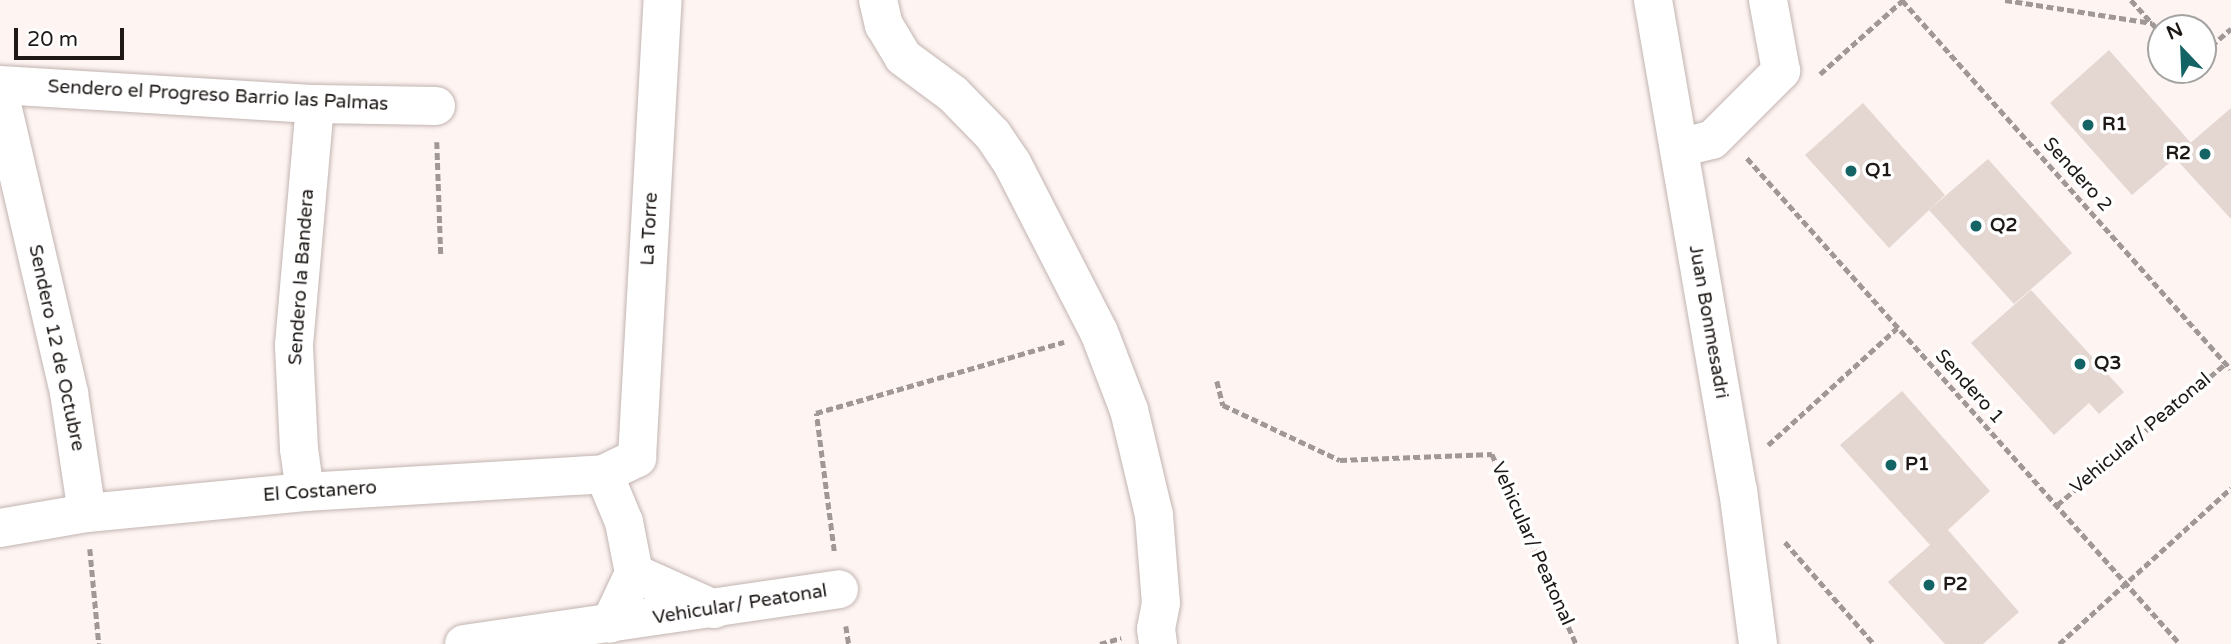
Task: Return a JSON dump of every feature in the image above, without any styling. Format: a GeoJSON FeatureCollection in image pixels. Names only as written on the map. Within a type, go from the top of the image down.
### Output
{"type":"FeatureCollection","features":[{"type":"Feature","properties":{"kind":"street","name":"La Torre"},"geometry":{"type":"LineString","coordinates":[[621,466],[663,0]]}},
{"type":"Feature","properties":{"kind":"street"},"geometry":{"type":"LineString","coordinates":[[878,0],[884,25],[903,57],[970,110],[1000,144],[1099,332],[1129,410],[1149,489],[1161,603],[1157,636]]}},
{"type":"Feature","properties":{"kind":"street","name":"Juan Bonmesadri"},"geometry":{"type":"LineString","coordinates":[[1653,0],[1738,490],[1759,644]]}},
{"type":"Feature","properties":{"kind":"street"},"geometry":{"type":"LineString","coordinates":[[1679,148],[1712,140],[1780,71],[1768,0]]}},
{"type":"Feature","properties":{"kind":"street","name":"Sendero el Progreso Barrio las Palmas"},"geometry":{"type":"LineString","coordinates":[[0,85],[315,104],[436,106]]}},
{"type":"Feature","properties":{"kind":"street"},"geometry":{"type":"LineString","coordinates":[[0,96],[87,513]]}},
{"type":"Feature","properties":{"kind":"street","name":"Sendero la Bandera"},"geometry":{"type":"LineString","coordinates":[[305,492],[299,449],[294,345],[315,104]]}},
{"type":"Feature","properties":{"kind":"street","name":"El Costanero"},"geometry":{"type":"LineString","coordinates":[[0,528],[87,513],[621,466]]}},
{"type":"Feature","properties":{"kind":"street"},"geometry":{"type":"LineString","coordinates":[[610,624],[634,573],[624,523],[621,466]]}},
{"type":"Feature","properties":{"kind":"street"},"geometry":{"type":"LineString","coordinates":[[634,573],[714,609]]}},
{"type":"Feature","properties":{"kind":"street","name":"Vehicular/ Peatonal"},"geometry":{"type":"LineString","coordinates":[[464,644],[839,589]]}},
{"type":"Feature","properties":{"kind":"path","name":"Sendero 2"},"geometry":{"type":"LineString","coordinates":[[1902,0],[2231,369]]}},
{"type":"Feature","properties":{"kind":"path"},"geometry":{"type":"LineString","coordinates":[[2005,0],[2147,22]]}},
{"type":"Feature","properties":{"kind":"path"},"geometry":{"type":"LineString","coordinates":[[2131,0],[2147,18]]}},
{"type":"Feature","properties":{"kind":"path"},"geometry":{"type":"LineString","coordinates":[[2217,42],[2231,30]]}},
{"type":"Feature","properties":{"kind":"path"},"geometry":{"type":"LineString","coordinates":[[436,106],[441,256]]}},
{"type":"Feature","properties":{"kind":"path","name":"Sendero 1"},"geometry":{"type":"LineString","coordinates":[[1738,147],[2180,644]]}},
{"type":"Feature","properties":{"kind":"path"},"geometry":{"type":"LineString","coordinates":[[1738,490],[1765,448],[1897,328]]}},
{"type":"Feature","properties":{"kind":"path","name":"Vehicular/ Peatonal"},"geometry":{"type":"LineString","coordinates":[[839,589],[816,413],[1099,332]]}},
{"type":"Feature","properties":{"kind":"path","name":"Vehicular/ Peatonal"},"geometry":{"type":"LineString","coordinates":[[2057,505],[2226,363]]}},
{"type":"Feature","properties":{"kind":"path","name":"Vehicular/ Peatonal"},"geometry":{"type":"LineString","coordinates":[[1217,381],[1223,405],[1340,460],[1492,454],[1576,644]]}},
{"type":"Feature","properties":{"kind":"path"},"geometry":{"type":"LineString","coordinates":[[2059,644],[2231,488]]}},
{"type":"Feature","properties":{"kind":"path"},"geometry":{"type":"LineString","coordinates":[[87,513],[99,644]]}},
{"type":"Feature","properties":{"kind":"path"},"geometry":{"type":"LineString","coordinates":[[1784,541],[1874,644]]}},
{"type":"Feature","properties":{"kind":"building"},"geometry":{"type":"Polygon","coordinates":[[[2109,50],[2191,143],[2231,108],[2231,219],[2175,158],[2132,195],[2050,103],[2109,50]]]}},
{"type":"Feature","properties":{"kind":"building","name":"Q1"},"geometry":{"type":"Polygon","coordinates":[[[1863,103],[1945,195],[1889,248],[1805,155],[1863,103]]]}},
{"type":"Feature","properties":{"kind":"building","name":"Q2"},"geometry":{"type":"Polygon","coordinates":[[[1988,159],[2072,253],[2014,304],[1929,210],[1988,159]]]}},
{"type":"Feature","properties":{"kind":"building","name":"Q3"},"geometry":{"type":"Polygon","coordinates":[[[2031,290],[2124,392],[2099,414],[2089,403],[2054,435],[1971,343],[2031,290]]]}},
{"type":"Feature","properties":{"kind":"building"},"geometry":{"type":"Polygon","coordinates":[[[1902,391],[1990,491],[1948,530],[2019,612],[1983,644],[1945,644],[1888,582],[1930,545],[1840,445],[1902,391]]]}},
{"type":"Feature","properties":{"kind":"place","name":"R1"},"geometry":{"type":"Point","coordinates":[2088,125]}},
{"type":"Feature","properties":{"kind":"place","name":"R2"},"geometry":{"type":"Point","coordinates":[2205,154]}},
{"type":"Feature","properties":{"kind":"place","name":"Q1"},"geometry":{"type":"Point","coordinates":[1851,171]}},
{"type":"Feature","properties":{"kind":"place","name":"Q2"},"geometry":{"type":"Point","coordinates":[1976,226]}},
{"type":"Feature","properties":{"kind":"place","name":"Q3"},"geometry":{"type":"Point","coordinates":[2080,364]}},
{"type":"Feature","properties":{"kind":"place","name":"P1"},"geometry":{"type":"Point","coordinates":[1891,465]}},
{"type":"Feature","properties":{"kind":"place","name":"P2"},"geometry":{"type":"Point","coordinates":[1929,585]}}]}
